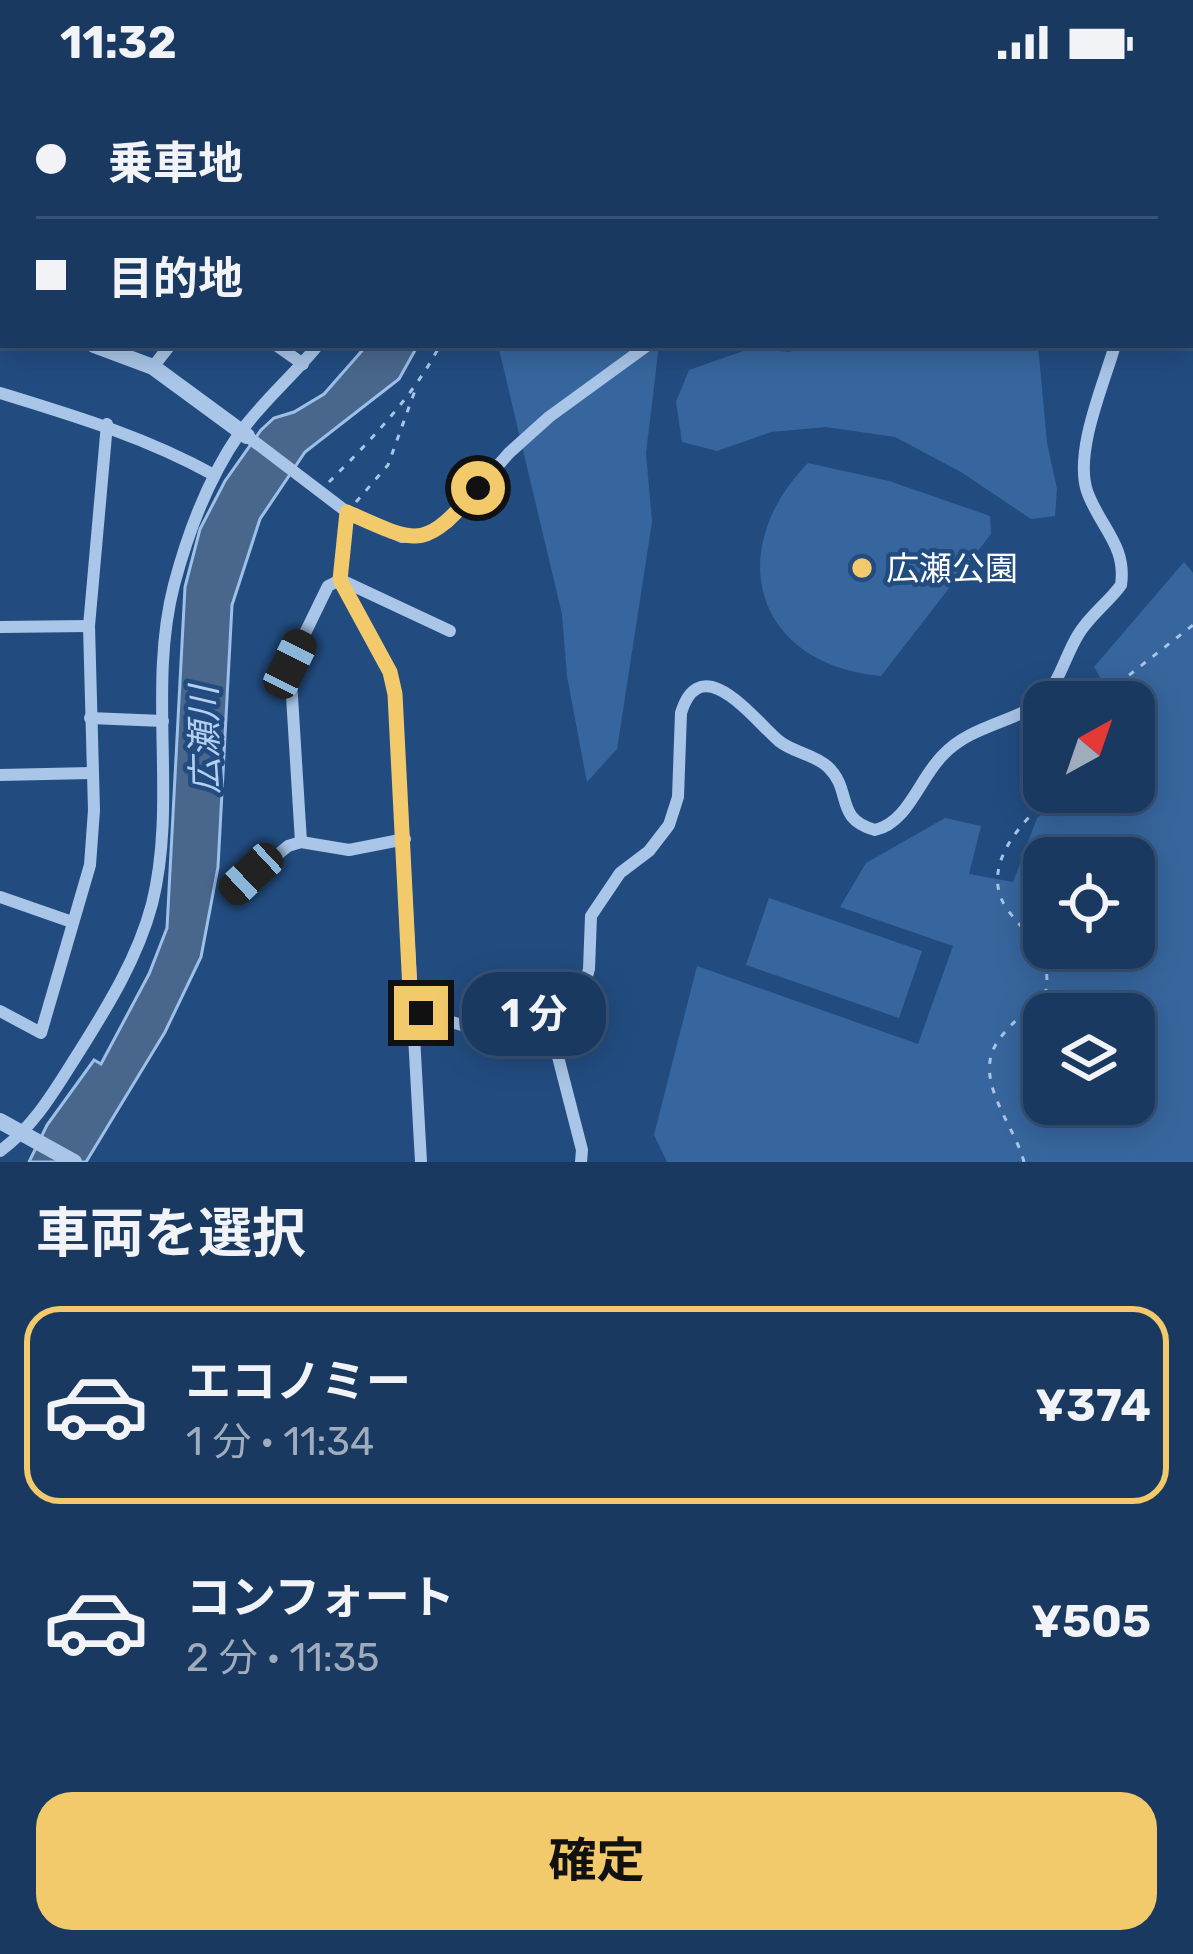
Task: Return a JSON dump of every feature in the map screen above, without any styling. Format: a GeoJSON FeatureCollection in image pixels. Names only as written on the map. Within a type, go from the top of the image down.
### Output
{"type":"FeatureCollection","features":[{"type":"Feature","properties":{"kind":"street"},"geometry":{"type":"LineString","coordinates":[[102,348],[153,367],[347,512],[402,537],[438,530],[522,441],[644,348]]}},
{"type":"Feature","properties":{"kind":"street"},"geometry":{"type":"LineString","coordinates":[[153,367],[168,348]]}},
{"type":"Feature","properties":{"kind":"street"},"geometry":{"type":"LineString","coordinates":[[280,348],[303,364]]}},
{"type":"Feature","properties":{"kind":"street"},"geometry":{"type":"LineString","coordinates":[[0,1151],[28,1137],[135,953],[152,904],[159,856],[164,637],[174,587],[214,475],[316,348]]}},
{"type":"Feature","properties":{"kind":"street"},"geometry":{"type":"LineString","coordinates":[[581,1162],[557,1053],[584,986],[591,916],[620,874],[649,851],[669,825],[678,797],[685,702],[695,691],[716,688],[728,693],[777,740],[828,767],[850,818],[875,830],[896,819],[926,775],[957,742],[1041,701],[1079,632],[1121,585],[1121,556],[1088,492],[1084,470],[1114,348]]}},
{"type":"Feature","properties":{"kind":"street"},"geometry":{"type":"LineString","coordinates":[[0,393],[107,424],[166,448],[214,475]]}},
{"type":"Feature","properties":{"kind":"street"},"geometry":{"type":"LineString","coordinates":[[0,1011],[41,1033],[90,866],[94,810],[89,626],[107,424]]}},
{"type":"Feature","properties":{"kind":"street"},"geometry":{"type":"LineString","coordinates":[[347,512],[340,580],[390,672],[395,694],[421,1162]]}},
{"type":"Feature","properties":{"kind":"street"},"geometry":{"type":"LineString","coordinates":[[340,580],[450,631]]}},
{"type":"Feature","properties":{"kind":"street"},"geometry":{"type":"LineString","coordinates":[[301,842],[290,664],[328,586],[340,580]]}},
{"type":"Feature","properties":{"kind":"street"},"geometry":{"type":"LineString","coordinates":[[0,627],[89,626]]}},
{"type":"Feature","properties":{"kind":"street"},"geometry":{"type":"LineString","coordinates":[[90,718],[163,721]]}},
{"type":"Feature","properties":{"kind":"street"},"geometry":{"type":"LineString","coordinates":[[0,775],[91,773]]}},
{"type":"Feature","properties":{"kind":"street"},"geometry":{"type":"LineString","coordinates":[[232,893],[271,856],[301,842],[350,850],[405,839]]}},
{"type":"Feature","properties":{"kind":"street"},"geometry":{"type":"LineString","coordinates":[[0,896],[72,922]]}},
{"type":"Feature","properties":{"kind":"street"},"geometry":{"type":"LineString","coordinates":[[411,1010],[557,1053]]}},
{"type":"Feature","properties":{"kind":"street"},"geometry":{"type":"LineString","coordinates":[[0,1121],[74,1162]]}},
{"type":"Feature","properties":{"kind":"path"},"geometry":{"type":"LineString","coordinates":[[319,492],[363,448],[438,348]]}},
{"type":"Feature","properties":{"kind":"path"},"geometry":{"type":"LineString","coordinates":[[347,512],[388,465],[419,377]]}},
{"type":"Feature","properties":{"kind":"path"},"geometry":{"type":"LineString","coordinates":[[1126,681],[1193,625]]}},
{"type":"Feature","properties":{"kind":"path"},"geometry":{"type":"LineString","coordinates":[[1024,1162],[990,1081],[989,1064],[994,1047],[1047,989],[1048,962],[1042,946],[1004,905],[997,884],[1011,840],[1032,813]]}},
{"type":"Feature","properties":{"kind":"shaded area"},"geometry":{"type":"Polygon","coordinates":[[[499,348],[659,348],[646,453],[652,522],[617,749],[587,782],[567,676],[562,614],[499,348]]]}},
{"type":"Feature","properties":{"kind":"shaded area"},"geometry":{"type":"Polygon","coordinates":[[[752,348],[789,352],[802,348],[1038,348],[1047,443],[1057,489],[1055,516],[1031,519],[961,472],[895,437],[826,427],[771,432],[717,451],[682,442],[676,402],[689,370],[752,348]]]}},
{"type":"Feature","properties":{"kind":"shaded area","name":"広瀬公園"},"geometry":{"type":"Polygon","coordinates":[[[808,463],[889,481],[990,516],[991,534],[881,676],[838,667],[804,650],[780,627],[765,598],[760,566],[765,532],[781,497],[808,463]]]}},
{"type":"Feature","properties":{"kind":"shaded area"},"geometry":{"type":"Polygon","coordinates":[[[1184,562],[1193,573],[1193,1162],[667,1162],[654,1135],[697,966],[918,1044],[953,946],[840,907],[866,863],[945,818],[981,826],[969,874],[1013,882],[1023,855],[1023,969],[1155,969],[1155,837],[1030,837],[1044,813],[1155,813],[1155,681],[1102,681],[1094,667],[1184,562]]]}},
{"type":"Feature","properties":{"kind":"shaded area"},"geometry":{"type":"Polygon","coordinates":[[[769,898],[922,951],[899,1018],[746,965],[769,898]]]}},
{"type":"Feature","properties":{"kind":"water","name":"広瀬川"},"geometry":{"type":"Polygon","coordinates":[[[364,348],[416,348],[399,379],[305,452],[260,519],[232,605],[218,867],[201,957],[165,1032],[86,1162],[29,1162],[47,1125],[94,1060],[101,1064],[149,974],[167,928],[185,587],[200,529],[225,481],[261,430],[274,418],[324,394],[364,348]]]}},
{"type":"Feature","properties":{"kind":"place","name":"広瀬公園"},"geometry":{"type":"Point","coordinates":[862,568]}},
{"type":"Feature","properties":{"kind":"route"},"geometry":{"type":"LineString","coordinates":[[421,1013],[411,1010],[395,694],[390,672],[340,580],[347,512],[402,537],[426,536],[448,522],[478,488]]}}]}
